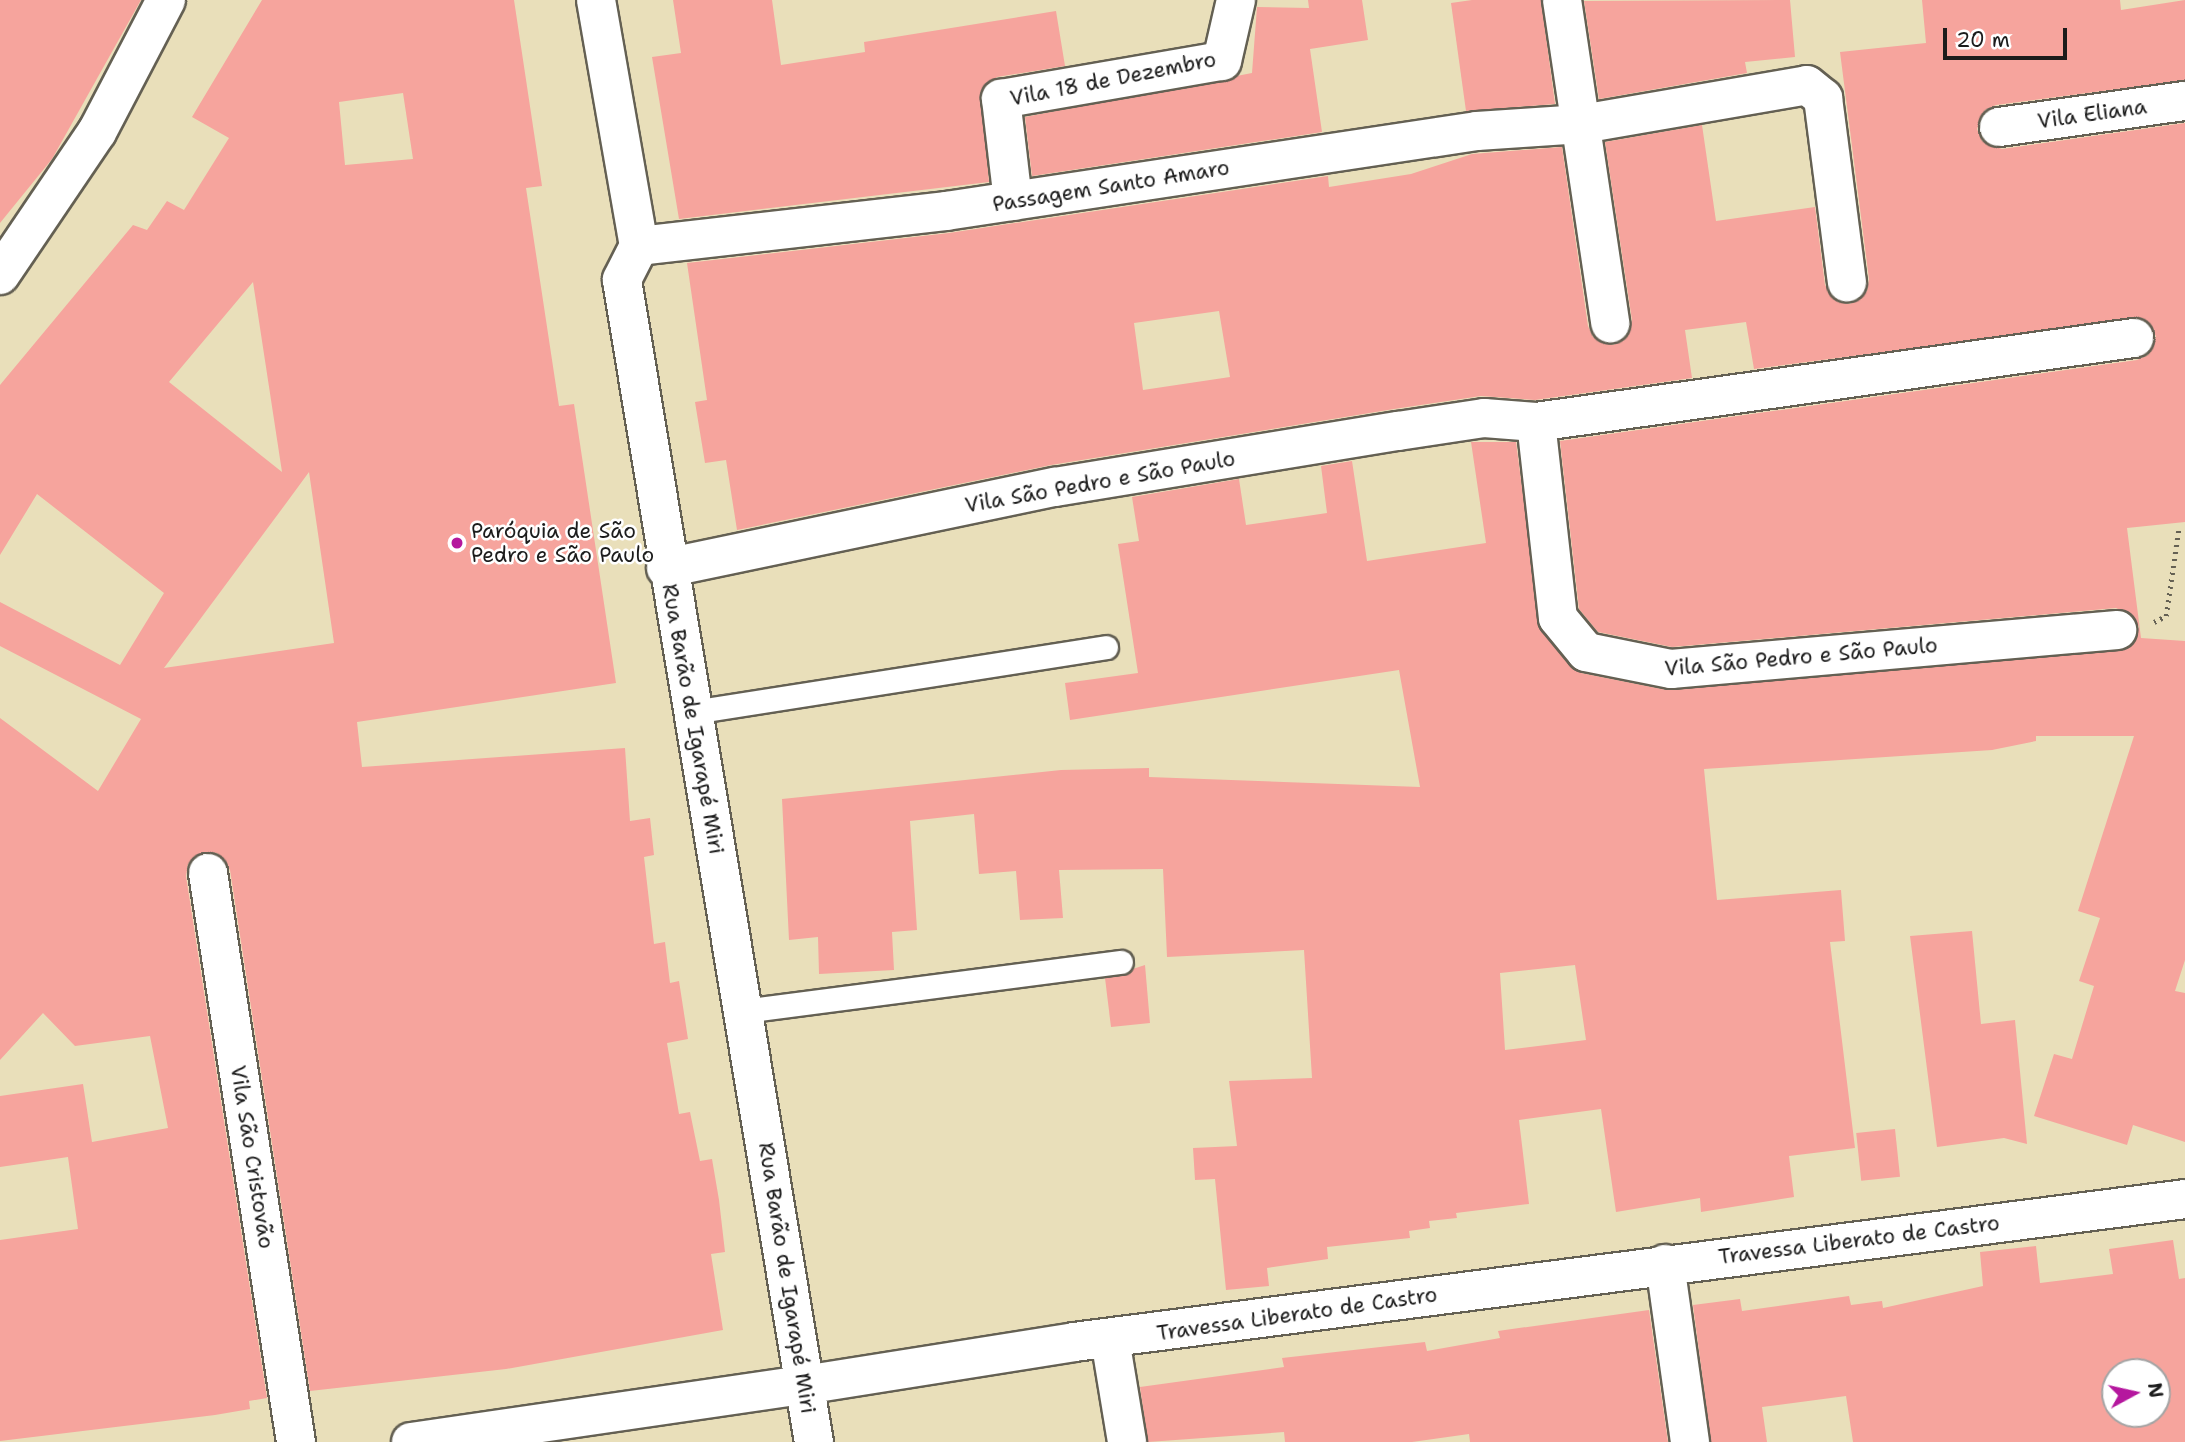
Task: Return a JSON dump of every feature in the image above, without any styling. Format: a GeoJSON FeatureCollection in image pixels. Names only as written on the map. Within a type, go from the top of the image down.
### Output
{"type":"FeatureCollection","features":[{"type":"Feature","properties":{"kind":"street"},"geometry":{"type":"LineString","coordinates":[[0,275],[97,132],[166,0]]}},
{"type":"Feature","properties":{"kind":"street"},"geometry":{"type":"LineString","coordinates":[[596,0],[639,246]]}},
{"type":"Feature","properties":{"kind":"street","name":"Vila 18 de Dezembro"},"geometry":{"type":"LineString","coordinates":[[1013,201],[1001,99],[1222,61],[1236,0]]}},
{"type":"Feature","properties":{"kind":"street"},"geometry":{"type":"LineString","coordinates":[[1562,0],[1609,323]]}},
{"type":"Feature","properties":{"kind":"street","name":"Passagem Santo Amaro"},"geometry":{"type":"LineString","coordinates":[[639,246],[1013,201],[1477,131],[1582,124],[1807,85],[1823,98],[1847,282]]}},
{"type":"Feature","properties":{"kind":"street","name":"Vila Eliana"},"geometry":{"type":"LineString","coordinates":[[1999,127],[2185,101]]}},
{"type":"Feature","properties":{"kind":"street","name":"Rua Barão de Igarapé Miri"},"geometry":{"type":"LineString","coordinates":[[639,246],[622,280],[666,568],[814,1442]]}},
{"type":"Feature","properties":{"kind":"street","name":"Vila São Pedro e São Paulo"},"geometry":{"type":"LineString","coordinates":[[666,568],[1055,487],[1484,418],[1536,422],[2134,338]]}},
{"type":"Feature","properties":{"kind":"street","name":"Vila São Pedro e São Paulo"},"geometry":{"type":"LineString","coordinates":[[1536,422],[1558,618],[1587,652],[1671,669],[2117,630]]}},
{"type":"Feature","properties":{"kind":"street","name":"Vila São Cristovão"},"geometry":{"type":"LineString","coordinates":[[208,873],[296,1442]]}},
{"type":"Feature","properties":{"kind":"street","name":"Travessa Liberato de Castro"},"geometry":{"type":"LineString","coordinates":[[411,1442],[1110,1339],[1665,1264],[2185,1199]]}},
{"type":"Feature","properties":{"kind":"street"},"geometry":{"type":"LineString","coordinates":[[1665,1264],[1690,1442]]}},
{"type":"Feature","properties":{"kind":"street"},"geometry":{"type":"LineString","coordinates":[[1110,1339],[1127,1442]]}},
{"type":"Feature","properties":{"kind":"lane"},"geometry":{"type":"LineString","coordinates":[[692,712],[1106,647]]}},
{"type":"Feature","properties":{"kind":"lane"},"geometry":{"type":"LineString","coordinates":[[743,1011],[1121,962]]}},
{"type":"Feature","properties":{"kind":"path"},"geometry":{"type":"LineString","coordinates":[[2117,630],[2166,616],[2179,527]]}},
{"type":"Feature","properties":{"kind":"building"},"geometry":{"type":"Polygon","coordinates":[[[0,0],[141,0],[52,159],[0,223],[0,0]]]}},
{"type":"Feature","properties":{"kind":"building"},"geometry":{"type":"Polygon","coordinates":[[[262,0],[514,0],[542,186],[526,188],[559,406],[574,404],[616,683],[357,722],[362,767],[625,748],[630,821],[650,818],[654,855],[644,857],[654,944],[665,942],[670,983],[679,981],[688,1039],[667,1043],[679,1114],[690,1112],[700,1161],[712,1159],[719,1200],[725,1252],[711,1254],[723,1330],[506,1369],[310,1391],[230,870],[217,853],[204,852],[188,864],[186,876],[267,1398],[249,1401],[250,1409],[215,1415],[0,1441],[0,1240],[78,1229],[68,1157],[0,1167],[0,1096],[83,1084],[92,1142],[168,1128],[150,1036],[75,1046],[43,1013],[0,1060],[0,718],[98,791],[141,719],[0,646],[0,602],[120,665],[164,593],[37,494],[0,555],[0,385],[133,225],[147,230],[167,201],[184,210],[229,138],[192,117],[262,0]],[[403,93],[339,102],[345,165],[413,159],[403,93]],[[253,282],[169,382],[282,472],[253,282]],[[309,472],[164,668],[334,643],[309,472]]]}},
{"type":"Feature","properties":{"kind":"building"},"geometry":{"type":"Polygon","coordinates":[[[673,0],[772,0],[781,65],[865,52],[864,42],[1056,11],[1065,66],[997,77],[981,90],[989,182],[679,219],[652,57],[681,53],[673,0]]]}},
{"type":"Feature","properties":{"kind":"building"},"geometry":{"type":"Polygon","coordinates":[[[1308,0],[1362,0],[1368,40],[1310,49],[1322,132],[1032,176],[1025,117],[1252,73],[1257,7],[1309,8],[1308,0]]]}},
{"type":"Feature","properties":{"kind":"building"},"geometry":{"type":"Polygon","coordinates":[[[1472,0],[1541,0],[1555,104],[1466,111],[1451,3],[1472,0]]]}},
{"type":"Feature","properties":{"kind":"building"},"geometry":{"type":"Polygon","coordinates":[[[1790,0],[1795,57],[1745,62],[1747,73],[1599,99],[1584,1],[1790,0]]]}},
{"type":"Feature","properties":{"kind":"building"},"geometry":{"type":"Polygon","coordinates":[[[1922,0],[2120,0],[2121,10],[2185,0],[2185,80],[1996,105],[1985,110],[1977,129],[1982,141],[2002,149],[2185,123],[2185,522],[2127,528],[2141,638],[2185,641],[2185,960],[2175,991],[2185,993],[2185,1142],[2133,1125],[2127,1145],[2034,1116],[2054,1054],[2072,1059],[2094,986],[2079,981],[2100,918],[2078,911],[2134,736],[2036,736],[2036,741],[1992,750],[1704,769],[1717,900],[1841,890],[1845,941],[1830,942],[1855,1148],[1789,1156],[1794,1197],[1701,1212],[1700,1198],[1616,1212],[1601,1109],[1519,1120],[1529,1204],[1456,1213],[1457,1218],[1429,1221],[1430,1228],[1409,1231],[1410,1238],[1327,1247],[1328,1259],[1267,1268],[1269,1286],[1226,1290],[1215,1179],[1195,1180],[1193,1148],[1237,1146],[1229,1081],[1312,1078],[1304,950],[1167,957],[1163,869],[1059,870],[1063,918],[1020,920],[1016,871],[979,874],[974,814],[910,821],[917,930],[892,932],[894,970],[819,974],[818,937],[789,940],[782,799],[1061,770],[1149,768],[1149,777],[1420,787],[1399,670],[1070,720],[1065,683],[1138,673],[1118,544],[1139,541],[1132,497],[1239,479],[1246,525],[1327,513],[1321,466],[1352,461],[1367,561],[1486,543],[1471,442],[1516,442],[1541,631],[1581,673],[1667,690],[2130,647],[2139,627],[2134,617],[2116,608],[1672,647],[1598,632],[1579,609],[1560,441],[2137,360],[2148,355],[2156,336],[2142,318],[1754,369],[1746,322],[1685,330],[1692,378],[1535,400],[1481,396],[1394,409],[1051,465],[737,530],[726,460],[705,463],[695,402],[707,400],[687,263],[949,233],[1328,176],[1329,187],[1411,174],[1472,154],[1562,147],[1588,326],[1593,337],[1613,345],[1624,340],[1632,320],[1605,142],[1702,125],[1716,221],[1815,207],[1825,285],[1838,302],[1850,304],[1867,291],[1869,279],[1840,52],[1926,43],[1922,0]],[[1219,311],[1134,323],[1143,390],[1230,377],[1219,311]],[[1575,965],[1500,973],[1505,1050],[1586,1040],[1575,965]]]}},
{"type":"Feature","properties":{"kind":"building"},"geometry":{"type":"Polygon","coordinates":[[[1972,931],[1981,1024],[2015,1020],[2027,1144],[2004,1138],[1937,1147],[1910,936],[1972,931]]]}},
{"type":"Feature","properties":{"kind":"building"},"geometry":{"type":"Polygon","coordinates":[[[1145,965],[1150,1023],[1111,1027],[1105,978],[1145,965]]]}},
{"type":"Feature","properties":{"kind":"building"},"geometry":{"type":"Polygon","coordinates":[[[1895,1129],[1900,1177],[1861,1181],[1856,1133],[1895,1129]]]}},
{"type":"Feature","properties":{"kind":"building"},"geometry":{"type":"Polygon","coordinates":[[[2173,1240],[2179,1279],[2185,1278],[2185,1442],[1853,1442],[1846,1396],[1762,1407],[1767,1442],[1711,1442],[1693,1305],[1740,1299],[1742,1311],[1849,1296],[1851,1305],[1882,1301],[1883,1308],[1983,1286],[1980,1252],[2036,1246],[2040,1283],[2113,1274],[2109,1249],[2173,1240]]]}},
{"type":"Feature","properties":{"kind":"building"},"geometry":{"type":"Polygon","coordinates":[[[1649,1310],[1668,1442],[1470,1442],[1469,1434],[1412,1442],[1285,1442],[1284,1432],[1148,1442],[1140,1387],[1284,1367],[1282,1358],[1425,1342],[1427,1351],[1500,1338],[1498,1331],[1649,1310]]]}},
{"type":"Feature","properties":{"kind":"place","name":"Paróquia de São Pedro e São Paulo"},"geometry":{"type":"Point","coordinates":[457,543]}}]}
